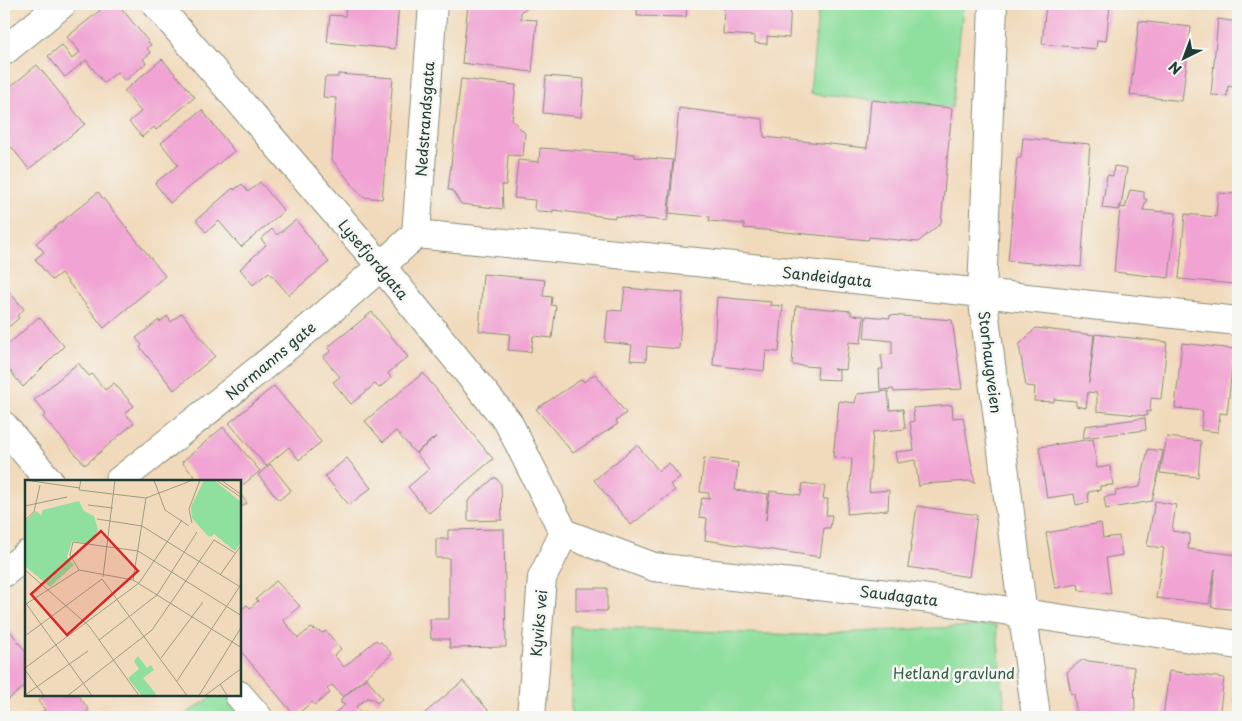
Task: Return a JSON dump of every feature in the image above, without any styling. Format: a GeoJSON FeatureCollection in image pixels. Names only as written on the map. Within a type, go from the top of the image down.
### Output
{"type":"FeatureCollection","features":[{"type":"Feature","properties":{"kind":"street"},"geometry":{"type":"LineString","coordinates":[[4,51],[62,4]]}},
{"type":"Feature","properties":{"kind":"street","name":"Lysefjordgata"},"geometry":{"type":"LineString","coordinates":[[156,4],[381,266],[508,422],[564,533]]}},
{"type":"Feature","properties":{"kind":"street","name":"Nedstrandsgata"},"geometry":{"type":"LineString","coordinates":[[416,234],[433,4]]}},
{"type":"Feature","properties":{"kind":"street","name":"Storhaugveien"},"geometry":{"type":"LineString","coordinates":[[993,4],[982,294],[1021,613],[1036,717]]}},
{"type":"Feature","properties":{"kind":"street","name":"Normanns gate"},"geometry":{"type":"LineString","coordinates":[[120,480],[226,396],[381,266],[416,234]]}},
{"type":"Feature","properties":{"kind":"street","name":"Sandeidgata"},"geometry":{"type":"LineString","coordinates":[[416,234],[1238,321]]}},
{"type":"Feature","properties":{"kind":"street"},"geometry":{"type":"LineString","coordinates":[[4,426],[48,480]]}},
{"type":"Feature","properties":{"kind":"street","name":"Saudagata"},"geometry":{"type":"LineString","coordinates":[[564,533],[654,567],[922,598],[1238,645]]}},
{"type":"Feature","properties":{"kind":"street","name":"Kyviks vei"},"geometry":{"type":"LineString","coordinates":[[531,717],[542,578],[564,533]]}},
{"type":"Feature","properties":{"kind":"street"},"geometry":{"type":"LineString","coordinates":[[4,573],[25,556]]}},
{"type":"Feature","properties":{"kind":"street"},"geometry":{"type":"LineString","coordinates":[[240,696],[258,717]]}},
{"type":"Feature","properties":{"kind":"green space"},"geometry":{"type":"Polygon","coordinates":[[[819,4],[962,4],[952,108],[810,94],[819,4]]]}},
{"type":"Feature","properties":{"kind":"green space","name":"Hetland gravlund"},"geometry":{"type":"Polygon","coordinates":[[[996,625],[1006,717],[571,717],[571,626],[797,635],[996,625]]]}},
{"type":"Feature","properties":{"kind":"green space"},"geometry":{"type":"Polygon","coordinates":[[[213,696],[230,696],[247,717],[181,717],[213,696]]]}},
{"type":"Feature","properties":{"kind":"building"},"geometry":{"type":"Polygon","coordinates":[[[108,4],[118,4],[151,45],[147,48],[151,53],[143,59],[146,63],[125,81],[117,72],[104,83],[86,60],[65,77],[48,56],[62,45],[72,59],[80,52],[67,37],[108,4]]]}},
{"type":"Feature","properties":{"kind":"building"},"geometry":{"type":"Polygon","coordinates":[[[346,4],[399,4],[395,49],[327,42],[330,15],[345,16],[346,4]]]}},
{"type":"Feature","properties":{"kind":"building"},"geometry":{"type":"Polygon","coordinates":[[[468,4],[535,4],[521,11],[521,19],[537,20],[532,72],[462,63],[468,4]]]}},
{"type":"Feature","properties":{"kind":"building"},"geometry":{"type":"Polygon","coordinates":[[[637,4],[687,4],[686,17],[637,16],[637,4]]]}},
{"type":"Feature","properties":{"kind":"building"},"geometry":{"type":"Polygon","coordinates":[[[724,4],[791,4],[789,38],[767,36],[767,44],[755,43],[755,36],[723,34],[724,4]]]}},
{"type":"Feature","properties":{"kind":"building"},"geometry":{"type":"Polygon","coordinates":[[[1046,4],[1110,5],[1106,41],[1097,40],[1096,49],[1042,44],[1046,4]]]}},
{"type":"Feature","properties":{"kind":"building"},"geometry":{"type":"Polygon","coordinates":[[[1218,19],[1238,22],[1238,88],[1228,86],[1227,96],[1211,95],[1218,19]]]}},
{"type":"Feature","properties":{"kind":"building"},"geometry":{"type":"Polygon","coordinates":[[[1139,21],[1191,27],[1182,101],[1130,95],[1139,21]]]}},
{"type":"Feature","properties":{"kind":"building"},"geometry":{"type":"Polygon","coordinates":[[[162,59],[195,97],[156,130],[154,127],[142,137],[129,122],[141,112],[124,91],[162,59]]]}},
{"type":"Feature","properties":{"kind":"building"},"geometry":{"type":"Polygon","coordinates":[[[37,65],[85,124],[29,169],[4,138],[4,92],[37,65]]]}},
{"type":"Feature","properties":{"kind":"building"},"geometry":{"type":"Polygon","coordinates":[[[338,74],[393,78],[382,199],[363,197],[332,160],[336,98],[323,97],[325,77],[338,77],[338,74]]]}},
{"type":"Feature","properties":{"kind":"building"},"geometry":{"type":"Polygon","coordinates":[[[546,76],[584,79],[581,117],[543,113],[546,76]]]}},
{"type":"Feature","properties":{"kind":"building"},"geometry":{"type":"Polygon","coordinates":[[[461,79],[516,85],[512,120],[525,133],[523,156],[508,155],[506,185],[502,185],[503,209],[461,204],[452,190],[448,190],[461,79]]]}},
{"type":"Feature","properties":{"kind":"building"},"geometry":{"type":"Polygon","coordinates":[[[871,100],[952,108],[941,223],[918,242],[869,237],[868,240],[744,228],[744,224],[709,221],[710,217],[669,213],[679,108],[763,119],[764,137],[867,148],[871,100]]]}},
{"type":"Feature","properties":{"kind":"building"},"geometry":{"type":"Polygon","coordinates":[[[202,110],[234,151],[170,203],[155,183],[178,165],[161,143],[202,110]]]}},
{"type":"Feature","properties":{"kind":"building"},"geometry":{"type":"Polygon","coordinates":[[[1023,138],[1090,144],[1081,267],[1008,261],[1017,158],[1021,158],[1023,138]]]}},
{"type":"Feature","properties":{"kind":"building"},"geometry":{"type":"Polygon","coordinates":[[[540,148],[635,154],[635,157],[673,160],[667,221],[615,216],[615,218],[553,210],[553,212],[538,211],[534,208],[535,200],[514,198],[518,160],[539,162],[540,148]]]}},
{"type":"Feature","properties":{"kind":"building"},"geometry":{"type":"Polygon","coordinates":[[[1114,166],[1127,168],[1119,210],[1102,208],[1107,175],[1113,176],[1114,166]]]}},
{"type":"Feature","properties":{"kind":"building"},"geometry":{"type":"Polygon","coordinates":[[[260,182],[284,211],[241,247],[219,221],[206,232],[196,220],[233,188],[234,190],[242,184],[248,192],[260,182]]]}},
{"type":"Feature","properties":{"kind":"building"},"geometry":{"type":"Polygon","coordinates":[[[1130,190],[1144,192],[1144,199],[1147,199],[1143,210],[1176,213],[1169,278],[1114,272],[1120,207],[1125,208],[1130,190]]]}},
{"type":"Feature","properties":{"kind":"building"},"geometry":{"type":"Polygon","coordinates":[[[98,192],[165,276],[104,328],[61,273],[52,280],[35,259],[44,252],[36,243],[98,192]]]}},
{"type":"Feature","properties":{"kind":"building"},"geometry":{"type":"Polygon","coordinates":[[[1218,193],[1238,194],[1238,243],[1235,284],[1179,279],[1185,214],[1216,217],[1218,193]]]}},
{"type":"Feature","properties":{"kind":"building"},"geometry":{"type":"Polygon","coordinates":[[[296,220],[329,262],[289,295],[269,272],[253,285],[240,269],[266,245],[261,239],[272,229],[277,235],[296,220]]]}},
{"type":"Feature","properties":{"kind":"building"},"geometry":{"type":"Polygon","coordinates":[[[483,274],[545,280],[543,296],[552,297],[551,305],[556,306],[552,338],[533,336],[531,352],[508,350],[510,334],[479,331],[483,274]]]}},
{"type":"Feature","properties":{"kind":"building"},"geometry":{"type":"Polygon","coordinates":[[[625,288],[683,293],[679,349],[647,346],[646,361],[630,360],[632,345],[605,342],[608,310],[622,311],[625,288]]]}},
{"type":"Feature","properties":{"kind":"building"},"geometry":{"type":"Polygon","coordinates":[[[7,289],[24,309],[17,316],[19,318],[4,331],[4,292],[7,289]]]}},
{"type":"Feature","properties":{"kind":"building"},"geometry":{"type":"Polygon","coordinates":[[[717,297],[771,302],[770,305],[783,306],[779,352],[766,351],[764,371],[713,365],[717,297]]]}},
{"type":"Feature","properties":{"kind":"building"},"geometry":{"type":"Polygon","coordinates":[[[796,306],[851,311],[851,315],[864,316],[861,343],[849,342],[846,370],[833,369],[839,370],[839,380],[817,379],[818,367],[792,365],[796,306]]]}},
{"type":"Feature","properties":{"kind":"building"},"geometry":{"type":"Polygon","coordinates":[[[372,312],[408,357],[388,373],[391,378],[379,388],[375,384],[351,404],[333,382],[340,377],[323,357],[331,351],[328,347],[372,312]]]}},
{"type":"Feature","properties":{"kind":"building"},"geometry":{"type":"Polygon","coordinates":[[[182,313],[215,356],[174,390],[140,347],[142,345],[136,338],[159,320],[160,322],[167,316],[171,322],[182,313]]]}},
{"type":"Feature","properties":{"kind":"building"},"geometry":{"type":"Polygon","coordinates":[[[890,315],[952,320],[962,389],[894,392],[893,389],[880,390],[879,369],[883,369],[881,355],[892,354],[892,341],[864,338],[866,316],[890,318],[890,315]]]}},
{"type":"Feature","properties":{"kind":"building"},"geometry":{"type":"Polygon","coordinates":[[[39,317],[64,346],[23,387],[4,363],[4,348],[39,317]]]}},
{"type":"Feature","properties":{"kind":"building"},"geometry":{"type":"Polygon","coordinates":[[[1036,328],[1094,335],[1089,383],[1095,334],[1167,342],[1161,399],[1151,398],[1150,412],[1147,411],[1147,416],[1097,411],[1097,393],[1088,392],[1086,408],[1076,406],[1076,401],[1054,399],[1054,402],[1034,401],[1035,387],[1026,386],[1019,345],[1036,328]]]}},
{"type":"Feature","properties":{"kind":"building"},"geometry":{"type":"Polygon","coordinates":[[[1182,343],[1234,349],[1227,414],[1220,413],[1218,432],[1201,430],[1203,411],[1175,408],[1182,343]]]}},
{"type":"Feature","properties":{"kind":"building"},"geometry":{"type":"Polygon","coordinates":[[[78,363],[89,376],[92,374],[105,390],[114,383],[134,406],[125,413],[134,423],[85,465],[43,417],[46,414],[34,400],[78,363]]]}},
{"type":"Feature","properties":{"kind":"building"},"geometry":{"type":"Polygon","coordinates":[[[423,373],[493,459],[429,513],[408,487],[429,469],[416,453],[437,436],[415,453],[396,431],[383,442],[365,421],[423,373]]]}},
{"type":"Feature","properties":{"kind":"building"},"geometry":{"type":"Polygon","coordinates":[[[595,374],[626,413],[616,421],[618,424],[573,453],[536,409],[582,379],[584,382],[595,374]]]}},
{"type":"Feature","properties":{"kind":"building"},"geometry":{"type":"Polygon","coordinates":[[[274,386],[321,442],[299,460],[289,447],[266,466],[229,423],[274,386]]]}},
{"type":"Feature","properties":{"kind":"building"},"geometry":{"type":"Polygon","coordinates":[[[888,391],[890,410],[903,409],[905,429],[873,432],[869,492],[889,490],[888,510],[847,514],[852,459],[833,457],[839,401],[855,403],[857,394],[888,391]]]}},
{"type":"Feature","properties":{"kind":"building"},"geometry":{"type":"Polygon","coordinates":[[[952,405],[953,418],[963,417],[975,483],[971,481],[922,484],[919,487],[915,460],[897,463],[895,452],[914,450],[910,422],[914,421],[913,408],[952,405]]]}},
{"type":"Feature","properties":{"kind":"building"},"geometry":{"type":"Polygon","coordinates":[[[1145,418],[1146,430],[1083,438],[1085,426],[1145,418]]]}},
{"type":"Feature","properties":{"kind":"building"},"geometry":{"type":"Polygon","coordinates":[[[223,427],[260,471],[241,486],[241,480],[197,480],[182,462],[223,427]]]}},
{"type":"Feature","properties":{"kind":"building"},"geometry":{"type":"Polygon","coordinates":[[[1167,437],[1201,441],[1198,477],[1160,473],[1167,437]]]}},
{"type":"Feature","properties":{"kind":"building"},"geometry":{"type":"Polygon","coordinates":[[[1093,439],[1097,468],[1110,466],[1113,485],[1100,486],[1100,490],[1088,492],[1089,502],[1076,505],[1074,494],[1047,498],[1039,447],[1093,439]]]}},
{"type":"Feature","properties":{"kind":"building"},"geometry":{"type":"Polygon","coordinates":[[[637,445],[659,471],[669,463],[680,477],[670,485],[675,490],[631,525],[594,480],[637,445]]]}},
{"type":"Feature","properties":{"kind":"building"},"geometry":{"type":"Polygon","coordinates":[[[1148,449],[1163,451],[1152,501],[1106,509],[1104,497],[1116,495],[1115,491],[1140,487],[1148,449]]]}},
{"type":"Feature","properties":{"kind":"building"},"geometry":{"type":"Polygon","coordinates":[[[347,458],[371,488],[349,505],[325,476],[347,458]]]}},
{"type":"Feature","properties":{"kind":"building"},"geometry":{"type":"Polygon","coordinates":[[[704,458],[738,463],[735,490],[768,494],[766,520],[770,491],[801,495],[803,483],[825,486],[823,499],[828,499],[826,515],[832,515],[830,528],[824,528],[820,557],[705,540],[707,518],[699,517],[702,498],[709,499],[709,493],[700,492],[704,458]]]}},
{"type":"Feature","properties":{"kind":"building"},"geometry":{"type":"Polygon","coordinates":[[[270,464],[291,490],[279,500],[258,475],[270,464]]]}},
{"type":"Feature","properties":{"kind":"building"},"geometry":{"type":"Polygon","coordinates":[[[495,477],[501,484],[502,520],[468,521],[468,501],[495,477]]]}},
{"type":"Feature","properties":{"kind":"building"},"geometry":{"type":"Polygon","coordinates":[[[241,495],[247,503],[241,507],[241,495]]]}},
{"type":"Feature","properties":{"kind":"building"},"geometry":{"type":"Polygon","coordinates":[[[1155,501],[1176,505],[1172,531],[1190,534],[1188,549],[1238,555],[1238,610],[1211,607],[1215,569],[1209,604],[1156,598],[1164,548],[1147,546],[1155,501]]]}},
{"type":"Feature","properties":{"kind":"building"},"geometry":{"type":"Polygon","coordinates":[[[917,506],[977,515],[969,577],[908,567],[917,506]]]}},
{"type":"Feature","properties":{"kind":"building"},"geometry":{"type":"Polygon","coordinates":[[[1101,523],[1103,538],[1119,536],[1122,555],[1106,558],[1111,594],[1079,590],[1078,584],[1055,588],[1046,533],[1101,523]]]}},
{"type":"Feature","properties":{"kind":"building"},"geometry":{"type":"Polygon","coordinates":[[[504,529],[506,647],[450,648],[449,639],[431,639],[430,619],[449,619],[449,558],[436,558],[436,539],[448,539],[448,530],[504,529]]]}},
{"type":"Feature","properties":{"kind":"building"},"geometry":{"type":"Polygon","coordinates":[[[276,581],[300,606],[283,620],[298,638],[311,628],[323,633],[326,631],[341,649],[334,655],[344,667],[376,640],[379,643],[381,642],[392,654],[343,697],[332,685],[327,689],[330,693],[315,705],[312,702],[295,716],[241,651],[241,609],[247,605],[250,608],[258,601],[256,599],[276,581]]]}},
{"type":"Feature","properties":{"kind":"building"},"geometry":{"type":"Polygon","coordinates":[[[576,588],[607,588],[607,611],[576,611],[576,588]]]}},
{"type":"Feature","properties":{"kind":"building"},"geometry":{"type":"Polygon","coordinates":[[[4,623],[25,651],[25,686],[4,703],[4,623]]]}},
{"type":"Feature","properties":{"kind":"building"},"geometry":{"type":"Polygon","coordinates":[[[1082,660],[1134,667],[1135,717],[1077,717],[1074,694],[1071,694],[1067,672],[1082,660]]]}},
{"type":"Feature","properties":{"kind":"building"},"geometry":{"type":"Polygon","coordinates":[[[1169,671],[1224,678],[1219,717],[1163,717],[1169,671]]]}},
{"type":"Feature","properties":{"kind":"building"},"geometry":{"type":"Polygon","coordinates":[[[367,678],[382,699],[377,703],[373,699],[367,698],[356,707],[362,714],[366,711],[371,717],[330,717],[345,705],[341,703],[341,699],[367,678]]]}},
{"type":"Feature","properties":{"kind":"building"},"geometry":{"type":"Polygon","coordinates":[[[1236,680],[1238,681],[1238,704],[1233,704],[1236,680]]]}},
{"type":"Feature","properties":{"kind":"building"},"geometry":{"type":"Polygon","coordinates":[[[463,681],[494,717],[420,717],[463,681]]]}},
{"type":"Feature","properties":{"kind":"building"},"geometry":{"type":"Polygon","coordinates":[[[45,696],[79,696],[89,710],[79,717],[36,717],[45,710],[38,701],[45,696]]]}}]}
